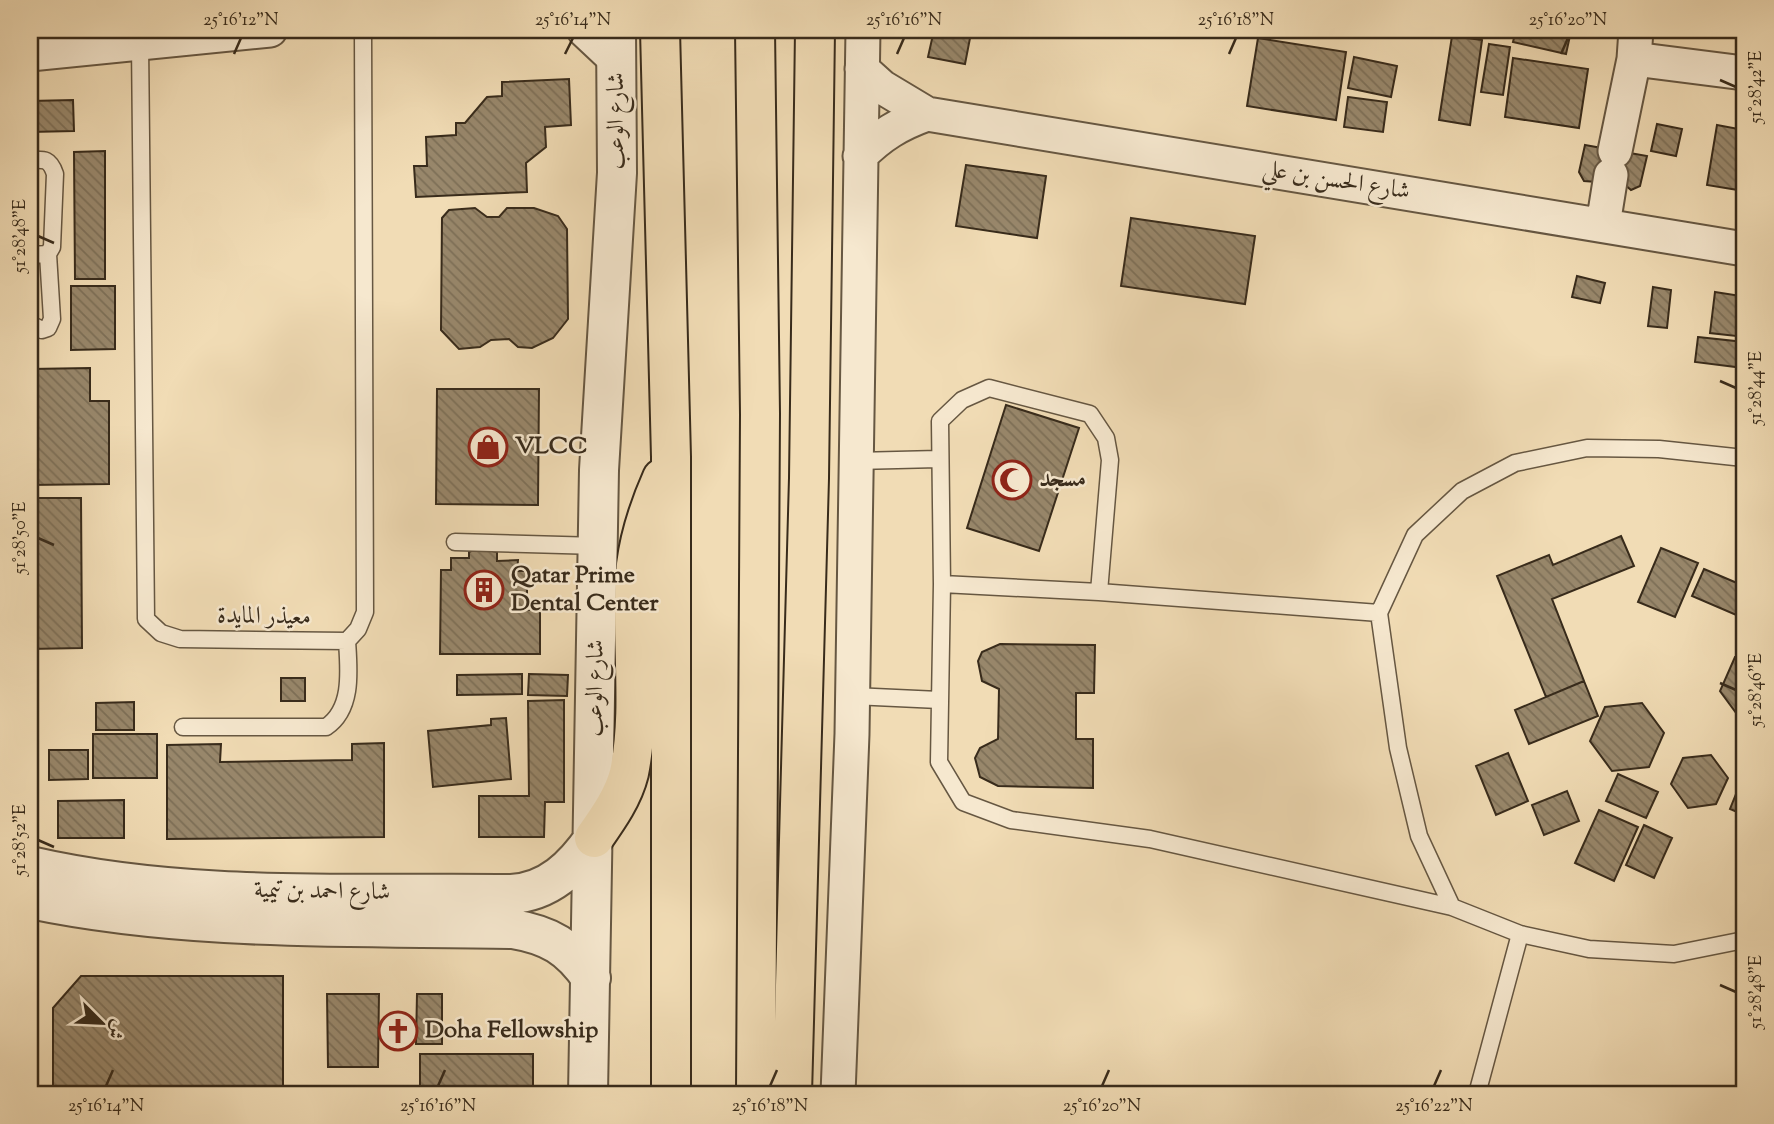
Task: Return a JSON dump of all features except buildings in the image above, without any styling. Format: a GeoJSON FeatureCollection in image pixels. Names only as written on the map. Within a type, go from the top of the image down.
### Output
{"type":"FeatureCollection","features":[{"type":"Feature","properties":{"kind":"main road","name":"شارع الوعب"},"geometry":{"type":"LineString","coordinates":[[660,30],[671,457],[671,1094]]}},
{"type":"Feature","properties":{"kind":"main road"},"geometry":{"type":"LineString","coordinates":[[755,30],[760,414],[756,1094]]}},
{"type":"Feature","properties":{"kind":"main road"},"geometry":{"type":"LineString","coordinates":[[792,1094],[809,478],[815,30]]}},
{"type":"Feature","properties":{"kind":"main road"},"geometry":{"type":"LineString","coordinates":[[594,838],[615,808],[628,775],[634,739],[636,565],[644,528],[671,457]]}},
{"type":"Feature","properties":{"kind":"street"},"geometry":{"type":"LineString","coordinates":[[30,54],[270,30]]}},
{"type":"Feature","properties":{"kind":"street"},"geometry":{"type":"LineString","coordinates":[[584,30],[617,45]]}},
{"type":"Feature","properties":{"kind":"street"},"geometry":{"type":"LineString","coordinates":[[838,1094],[853,696],[863,30]]}},
{"type":"Feature","properties":{"kind":"street"},"geometry":{"type":"LineString","coordinates":[[1603,225],[1635,44],[1744,73]]}},
{"type":"Feature","properties":{"kind":"street","name":"شارع الوعب"},"geometry":{"type":"LineString","coordinates":[[588,1094],[599,470],[617,173],[617,45]]}},
{"type":"Feature","properties":{"kind":"street","name":"شارع الحسن بن علي"},"geometry":{"type":"LineString","coordinates":[[862,69],[882,87],[927,114],[1744,249]]}},
{"type":"Feature","properties":{"kind":"street"},"geometry":{"type":"LineString","coordinates":[[860,156],[879,136],[902,123],[927,114]]}},
{"type":"Feature","properties":{"kind":"street","name":"شارع احمد بن تيمية"},"geometry":{"type":"LineString","coordinates":[[32,882],[131,885],[198,891],[526,893],[553,881],[577,863],[594,838]]}},
{"type":"Feature","properties":{"kind":"street","name":"شارع احمد بن تيمية"},"geometry":{"type":"LineString","coordinates":[[32,882],[85,910],[197,922],[513,929],[539,933],[560,943],[578,959],[590,978]]}},
{"type":"Feature","properties":{"kind":"lane"},"geometry":{"type":"LineString","coordinates":[[183,727],[326,727],[338,719],[345,701],[348,641],[358,629],[365,612],[363,30]]}},
{"type":"Feature","properties":{"kind":"lane","name":"معيذر المايدة"},"geometry":{"type":"LineString","coordinates":[[140,43],[146,619],[161,633],[180,639],[348,641]]}},
{"type":"Feature","properties":{"kind":"lane"},"geometry":{"type":"LineString","coordinates":[[30,160],[45,159],[51,163],[55,174],[54,240],[48,254],[52,319],[48,328],[42,330],[30,324]]}},
{"type":"Feature","properties":{"kind":"lane"},"geometry":{"type":"LineString","coordinates":[[30,255],[48,254]]}},
{"type":"Feature","properties":{"kind":"lane"},"geometry":{"type":"LineString","coordinates":[[1099,592],[1110,460],[1106,438],[1090,414],[989,388],[962,400],[940,421],[938,459],[943,584],[939,762],[963,802],[1012,820],[1150,839],[1452,906],[1520,934],[1589,949],[1674,954],[1744,940]]}},
{"type":"Feature","properties":{"kind":"lane"},"geometry":{"type":"LineString","coordinates":[[1452,906],[1419,836],[1398,748],[1379,613],[1416,535],[1462,491],[1515,463],[1587,448],[1659,449],[1744,458]]}},
{"type":"Feature","properties":{"kind":"lane"},"geometry":{"type":"LineString","coordinates":[[856,461],[938,459]]}},
{"type":"Feature","properties":{"kind":"lane"},"geometry":{"type":"LineString","coordinates":[[455,542],[598,546]]}},
{"type":"Feature","properties":{"kind":"lane"},"geometry":{"type":"LineString","coordinates":[[943,584],[1099,592],[1379,613]]}},
{"type":"Feature","properties":{"kind":"lane"},"geometry":{"type":"LineString","coordinates":[[853,696],[939,700]]}},
{"type":"Feature","properties":{"kind":"lane"},"geometry":{"type":"LineString","coordinates":[[1477,1094],[1520,934]]}},
{"type":"Feature","properties":{"kind":"place","name":"VLCC"},"geometry":{"type":"Point","coordinates":[488,447]}},
{"type":"Feature","properties":{"kind":"place","name":"مسجد"},"geometry":{"type":"Point","coordinates":[1012,480]}},
{"type":"Feature","properties":{"kind":"place","name":"Qatar Prime Dental Center"},"geometry":{"type":"Point","coordinates":[484,590]}},
{"type":"Feature","properties":{"kind":"place","name":"Doha Fellowship"},"geometry":{"type":"Point","coordinates":[398,1031]}}]}
